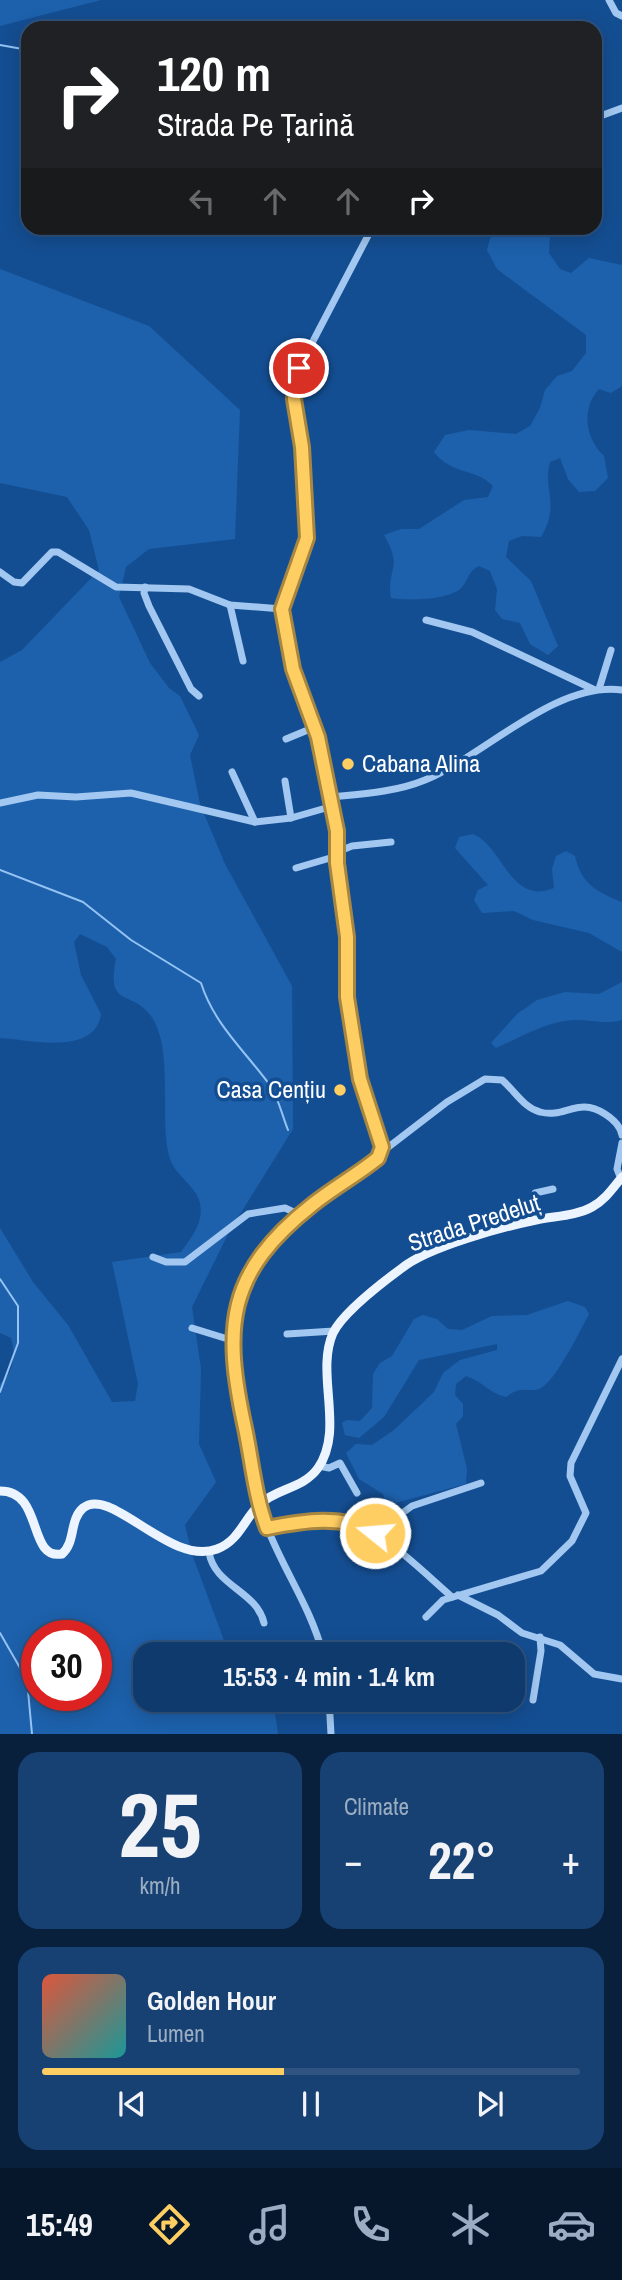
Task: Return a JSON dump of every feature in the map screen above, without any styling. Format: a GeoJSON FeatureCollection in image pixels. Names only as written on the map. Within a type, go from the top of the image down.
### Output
{"type":"FeatureCollection","features":[{"type":"Feature","properties":{"kind":"main road","name":"Strada Predeluț"},"geometry":{"type":"LineString","coordinates":[[334,1331],[346,1317],[415,1259],[530,1222],[593,1207],[621,1178]]}},
{"type":"Feature","properties":{"kind":"main road"},"geometry":{"type":"LineString","coordinates":[[0,1491],[15,1494],[25,1503],[40,1542],[51,1554],[62,1554],[67,1550],[78,1513],[88,1504],[96,1503],[117,1510],[173,1546],[192,1552],[209,1552],[232,1540],[261,1503],[301,1484],[319,1466],[327,1442],[329,1354],[334,1331]]}},
{"type":"Feature","properties":{"kind":"street"},"geometry":{"type":"LineString","coordinates":[[609,0],[616,13],[622,16]]}},
{"type":"Feature","properties":{"kind":"street"},"geometry":{"type":"LineString","coordinates":[[602,115],[622,108]]}},
{"type":"Feature","properties":{"kind":"street"},"geometry":{"type":"LineString","coordinates":[[368,235],[299,368],[295,382],[294,399],[302,447],[308,529],[305,547],[282,609],[293,669],[315,727],[333,806],[347,937],[347,997],[360,1079],[382,1151]]}},
{"type":"Feature","properties":{"kind":"street"},"geometry":{"type":"LineString","coordinates":[[0,572],[13,582],[22,583],[52,552],[58,552],[116,587],[189,589],[230,604],[282,609]]}},
{"type":"Feature","properties":{"kind":"street"},"geometry":{"type":"LineString","coordinates":[[145,587],[144,593],[149,606],[191,689],[199,696]]}},
{"type":"Feature","properties":{"kind":"street"},"geometry":{"type":"LineString","coordinates":[[230,604],[243,661]]}},
{"type":"Feature","properties":{"kind":"street"},"geometry":{"type":"LineString","coordinates":[[426,620],[472,632],[597,689],[622,690]]}},
{"type":"Feature","properties":{"kind":"street"},"geometry":{"type":"LineString","coordinates":[[331,797],[382,791],[426,780],[527,718],[597,689],[611,650]]}},
{"type":"Feature","properties":{"kind":"street"},"geometry":{"type":"LineString","coordinates":[[286,738],[315,727]]}},
{"type":"Feature","properties":{"kind":"street"},"geometry":{"type":"LineString","coordinates":[[232,772],[255,821]]}},
{"type":"Feature","properties":{"kind":"street"},"geometry":{"type":"LineString","coordinates":[[285,782],[291,818]]}},
{"type":"Feature","properties":{"kind":"street"},"geometry":{"type":"LineString","coordinates":[[0,803],[38,795],[76,797],[131,793],[255,821],[291,818],[333,806]]}},
{"type":"Feature","properties":{"kind":"street"},"geometry":{"type":"LineString","coordinates":[[296,868],[352,846],[391,842]]}},
{"type":"Feature","properties":{"kind":"street"},"geometry":{"type":"LineString","coordinates":[[319,1642],[310,1612],[267,1528],[241,1411],[231,1340],[235,1307],[244,1286],[278,1236],[300,1215],[374,1161],[382,1151],[447,1102],[491,1077],[502,1080],[519,1099],[538,1112],[553,1113],[575,1106],[600,1111],[613,1119],[622,1135]]}},
{"type":"Feature","properties":{"kind":"street"},"geometry":{"type":"LineString","coordinates":[[621,1178],[617,1169],[622,1143]]}},
{"type":"Feature","properties":{"kind":"street"},"geometry":{"type":"LineString","coordinates":[[530,1222],[535,1193],[553,1189]]}},
{"type":"Feature","properties":{"kind":"street"},"geometry":{"type":"LineString","coordinates":[[152,1257],[166,1262],[185,1262],[248,1214],[285,1208],[300,1215]]}},
{"type":"Feature","properties":{"kind":"street"},"geometry":{"type":"LineString","coordinates":[[192,1328],[231,1340]]}},
{"type":"Feature","properties":{"kind":"street"},"geometry":{"type":"LineString","coordinates":[[287,1334],[334,1331]]}},
{"type":"Feature","properties":{"kind":"street"},"geometry":{"type":"LineString","coordinates":[[426,1617],[435,1605],[455,1596],[541,1572],[572,1541],[586,1513],[570,1476],[571,1463],[622,1359]]}},
{"type":"Feature","properties":{"kind":"street"},"geometry":{"type":"LineString","coordinates":[[319,1466],[330,1468],[340,1464],[358,1493]]}},
{"type":"Feature","properties":{"kind":"street"},"geometry":{"type":"LineString","coordinates":[[375,1533],[412,1506],[481,1483]]}},
{"type":"Feature","properties":{"kind":"street"},"geometry":{"type":"LineString","coordinates":[[267,1528],[315,1520],[347,1523],[375,1533],[455,1596],[498,1615],[522,1633],[560,1645],[594,1674],[622,1679]]}},
{"type":"Feature","properties":{"kind":"street"},"geometry":{"type":"LineString","coordinates":[[209,1552],[213,1568],[258,1608],[264,1623]]}},
{"type":"Feature","properties":{"kind":"street"},"geometry":{"type":"LineString","coordinates":[[533,1700],[541,1637]]}},
{"type":"Feature","properties":{"kind":"street"},"geometry":{"type":"LineString","coordinates":[[330,1712],[331,1734]]}},
{"type":"Feature","properties":{"kind":"shaded area"},"geometry":{"type":"Polygon","coordinates":[[[0,0],[101,0],[0,26],[0,0]]]}},
{"type":"Feature","properties":{"kind":"shaded area"},"geometry":{"type":"Polygon","coordinates":[[[499,235],[550,235],[549,253],[560,269],[571,273],[589,258],[622,265],[622,386],[611,393],[599,389],[593,397],[588,414],[589,432],[604,456],[608,478],[595,491],[579,492],[568,479],[560,458],[550,462],[550,515],[541,537],[522,536],[509,541],[506,557],[531,581],[558,646],[548,655],[530,644],[520,623],[502,619],[495,610],[497,589],[490,571],[479,566],[462,587],[449,595],[418,599],[391,598],[394,562],[384,535],[401,529],[419,529],[464,500],[488,497],[493,486],[478,476],[441,460],[434,452],[445,435],[469,430],[516,434],[530,426],[540,408],[545,390],[557,376],[572,371],[586,353],[586,335],[497,269],[487,250],[490,238],[499,235]]]}},
{"type":"Feature","properties":{"kind":"shaded area"},"geometry":{"type":"Polygon","coordinates":[[[0,269],[149,326],[240,410],[235,539],[149,549],[126,567],[119,597],[150,663],[169,688],[180,696],[199,735],[190,755],[200,804],[225,864],[292,986],[293,1129],[229,1232],[192,1307],[201,1369],[199,1444],[216,1482],[185,1525],[192,1554],[225,1642],[133,1642],[133,1712],[275,1712],[278,1734],[0,1734],[0,1384],[11,1369],[13,1351],[11,1338],[0,1333],[0,1228],[33,1282],[68,1325],[112,1402],[135,1401],[138,1384],[112,1262],[181,1252],[196,1229],[201,1210],[195,1192],[170,1159],[165,1125],[164,1066],[158,1030],[151,1016],[143,1008],[117,992],[114,985],[116,959],[107,947],[80,934],[74,942],[81,975],[101,1014],[96,1027],[87,1036],[75,1041],[60,1042],[0,1038],[0,662],[22,650],[99,570],[89,530],[67,497],[0,483],[0,269]]]}},
{"type":"Feature","properties":{"kind":"shaded area"},"geometry":{"type":"Polygon","coordinates":[[[473,834],[493,850],[509,873],[527,889],[539,891],[554,888],[552,869],[556,856],[566,851],[575,856],[581,874],[591,886],[622,902],[622,952],[589,933],[533,920],[514,911],[482,913],[474,900],[478,890],[488,885],[455,848],[459,837],[473,834]]]}},
{"type":"Feature","properties":{"kind":"shaded area"},"geometry":{"type":"Polygon","coordinates":[[[622,982],[622,1020],[563,1021],[496,1048],[491,1043],[517,1014],[537,1000],[565,992],[599,994],[622,982]]]}},
{"type":"Feature","properties":{"kind":"shaded area"},"geometry":{"type":"Polygon","coordinates":[[[568,1301],[585,1307],[589,1314],[560,1366],[541,1388],[517,1391],[506,1397],[466,1376],[456,1384],[455,1395],[463,1404],[463,1416],[456,1424],[467,1469],[466,1484],[395,1503],[385,1502],[383,1494],[359,1479],[346,1453],[356,1444],[372,1445],[394,1430],[434,1392],[443,1373],[460,1360],[497,1350],[497,1344],[419,1360],[384,1417],[359,1438],[345,1435],[342,1423],[347,1420],[360,1421],[372,1408],[373,1374],[380,1363],[392,1356],[414,1319],[423,1315],[437,1319],[448,1329],[462,1330],[492,1316],[527,1315],[568,1301]]]}},
{"type":"Feature","properties":{"kind":"waterway"},"geometry":{"type":"LineString","coordinates":[[0,45],[21,49]]}},
{"type":"Feature","properties":{"kind":"waterway"},"geometry":{"type":"LineString","coordinates":[[0,870],[83,902],[131,940],[201,983],[230,1036],[272,1089],[288,1130]]}},
{"type":"Feature","properties":{"kind":"waterway"},"geometry":{"type":"LineString","coordinates":[[0,1279],[18,1306],[18,1343],[0,1392]]}},
{"type":"Feature","properties":{"kind":"waterway"},"geometry":{"type":"LineString","coordinates":[[0,1633],[27,1680],[32,1734]]}},
{"type":"Feature","properties":{"kind":"place","name":"Cabana Alina"},"geometry":{"type":"Point","coordinates":[348,764]}},
{"type":"Feature","properties":{"kind":"place","name":"Casa Cențiu"},"geometry":{"type":"Point","coordinates":[340,1090]}},
{"type":"Feature","properties":{"kind":"route"},"geometry":{"type":"LineString","coordinates":[[299,368],[294,399],[302,447],[308,529],[305,547],[282,609],[296,682],[318,737],[333,806],[341,902],[347,937],[347,997],[360,1079],[382,1147],[378,1158],[315,1203],[278,1236],[256,1266],[241,1293],[233,1315],[231,1340],[241,1411],[267,1528],[315,1520],[347,1523],[375,1533]]}}]}
